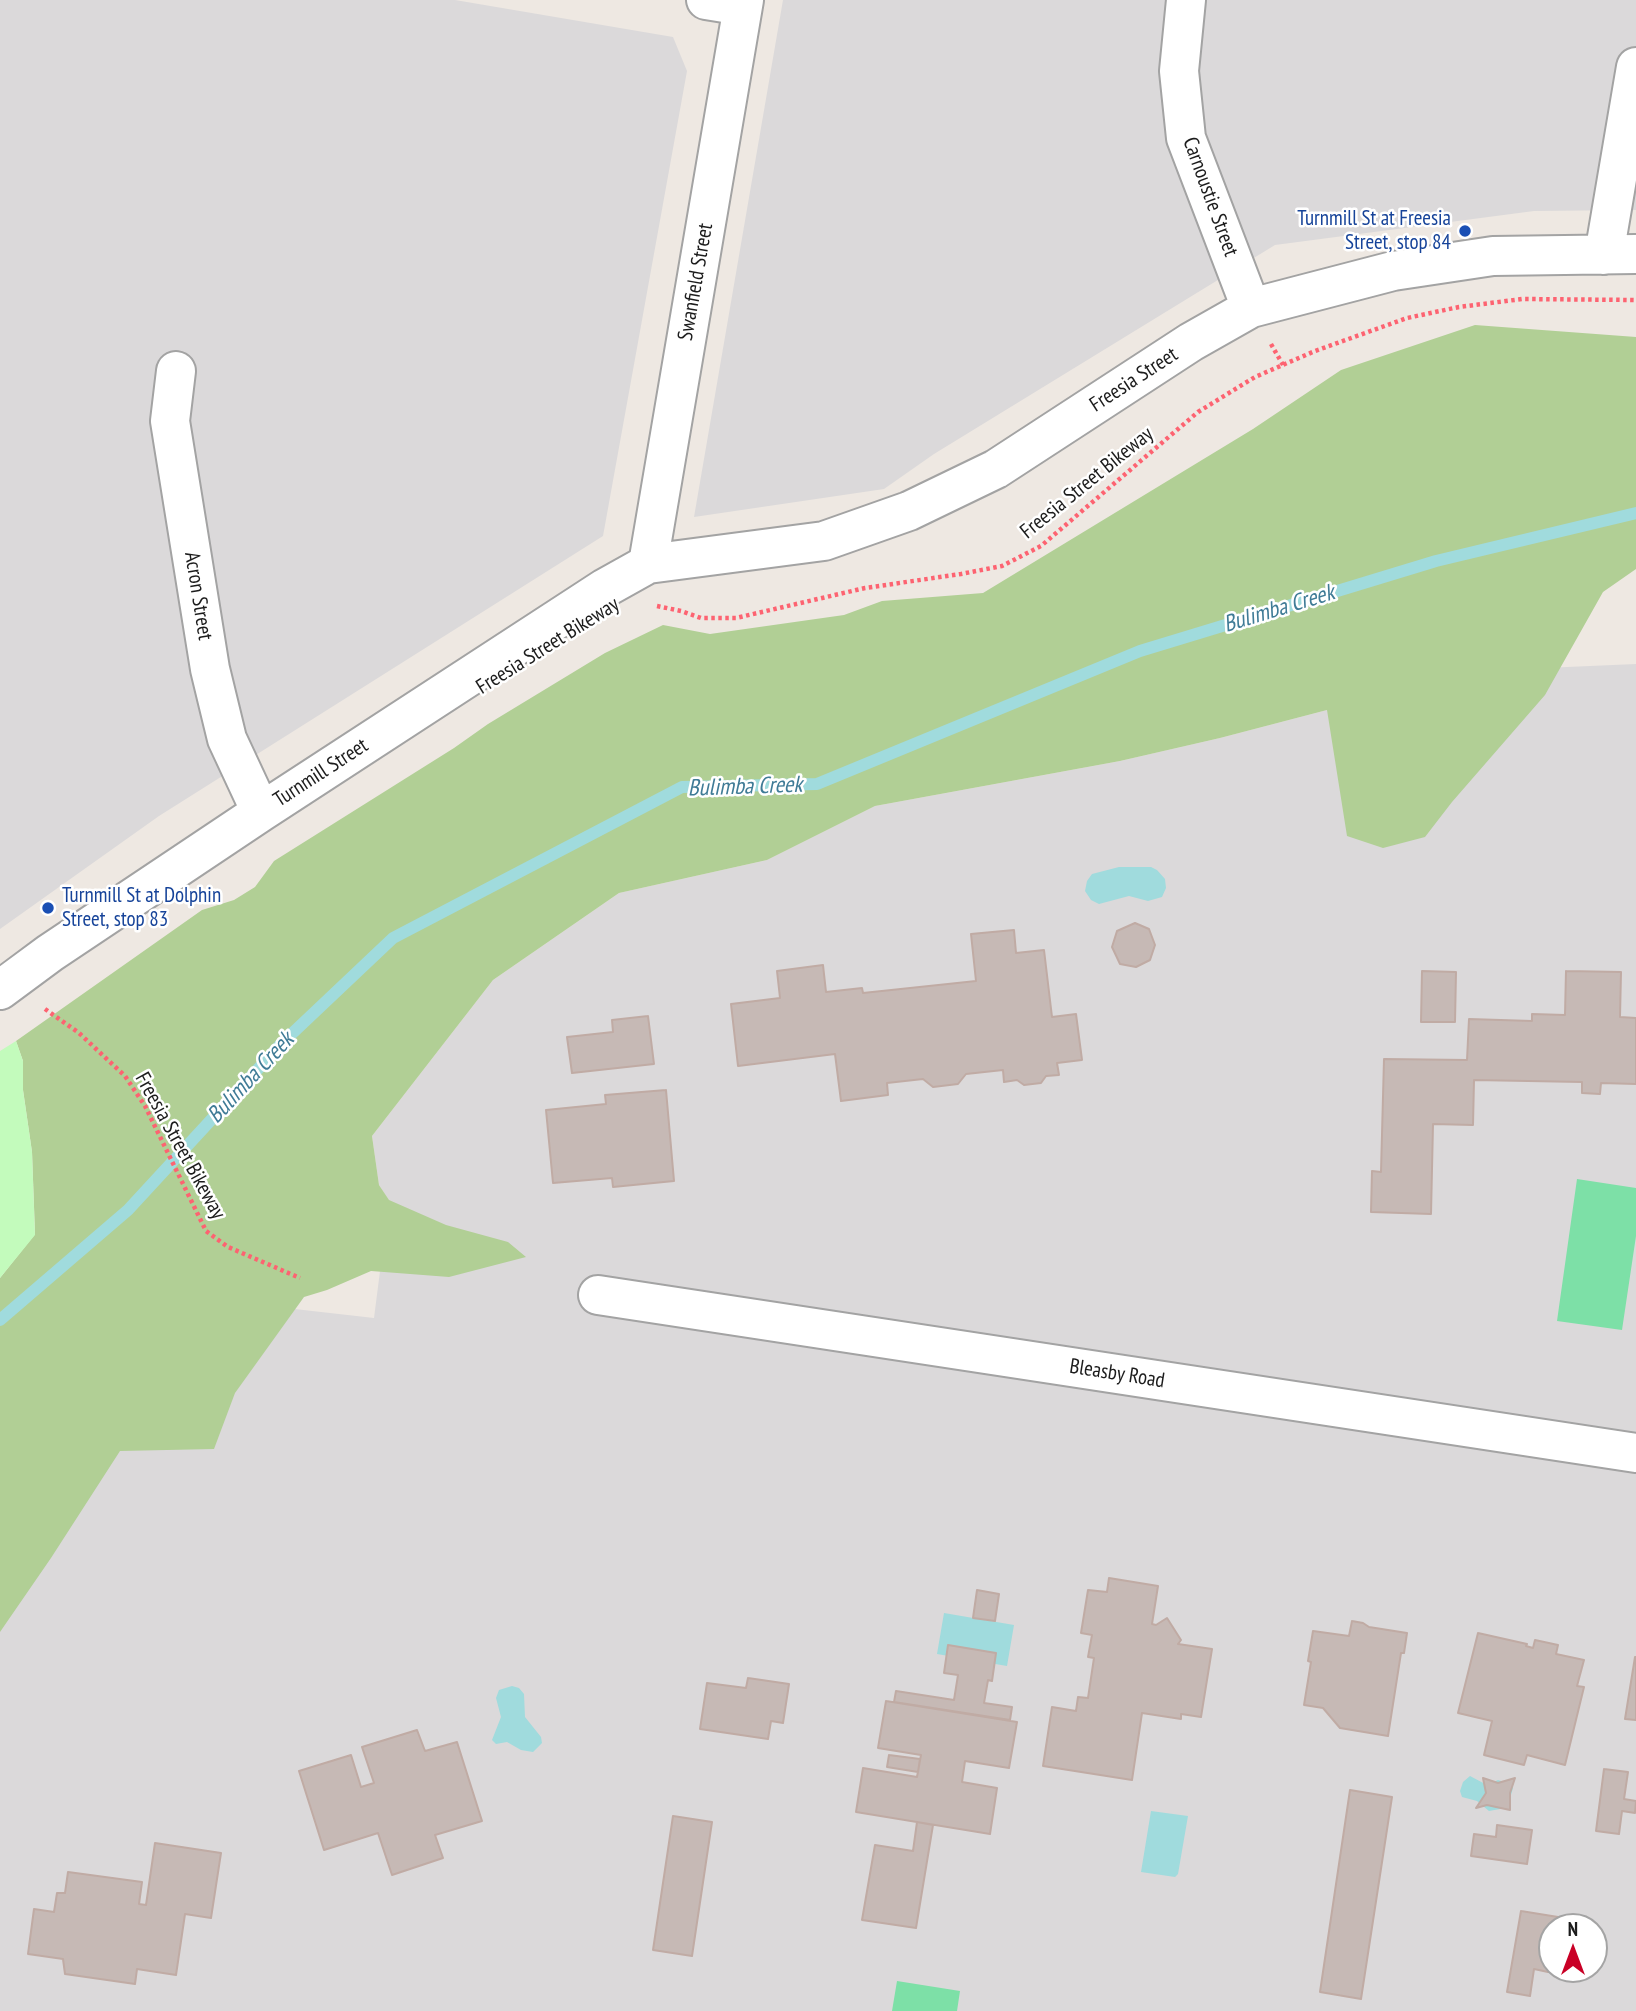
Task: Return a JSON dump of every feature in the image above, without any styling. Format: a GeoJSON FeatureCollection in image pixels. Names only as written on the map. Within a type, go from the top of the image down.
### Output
{"type":"FeatureCollection","features":[{"type":"Feature","properties":{"kind":"street"},"geometry":{"type":"LineString","coordinates":[[706,0],[743,3]]}},
{"type":"Feature","properties":{"kind":"street","name":"Carnoustie Street"},"geometry":{"type":"LineString","coordinates":[[1186,0],[1179,71],[1186,138],[1251,309]]}},
{"type":"Feature","properties":{"kind":"street","name":"Swanfield Street"},"geometry":{"type":"LineString","coordinates":[[648,564],[743,3]]}},
{"type":"Feature","properties":{"kind":"street"},"geometry":{"type":"LineString","coordinates":[[1620,255],[1636,67]]}},
{"type":"Feature","properties":{"kind":"street","name":"Freesia Street"},"geometry":{"type":"LineString","coordinates":[[648,564],[824,541],[909,511],[996,469],[1191,342],[1251,309],[1393,271],[1431,265],[1493,256],[1620,255]]}},
{"type":"Feature","properties":{"kind":"street","name":"Acron Street"},"geometry":{"type":"LineString","coordinates":[[176,371],[170,421],[210,669],[227,739],[261,812]]}},
{"type":"Feature","properties":{"kind":"street","name":"Turnmill Street"},"geometry":{"type":"LineString","coordinates":[[0,990],[50,953],[261,812],[605,588],[648,564]]}},
{"type":"Feature","properties":{"kind":"street","name":"Bleasby Road"},"geometry":{"type":"LineString","coordinates":[[598,1295],[1636,1453]]}},
{"type":"Feature","properties":{"kind":"path","name":"Freesia Street Bikeway"},"geometry":{"type":"LineString","coordinates":[[648,608],[658,606],[701,618],[736,618],[865,588],[961,575],[1002,566],[1041,546],[1198,412],[1255,377],[1315,351],[1407,318],[1459,307],[1522,299],[1636,300]]}},
{"type":"Feature","properties":{"kind":"path","name":"Freesia Street Bikeway"},"geometry":{"type":"LineString","coordinates":[[53,1000],[45,1009],[107,1056],[125,1076],[145,1107],[206,1231],[228,1247],[300,1278]]}},
{"type":"Feature","properties":{"kind":"shaded area"},"geometry":{"type":"Polygon","coordinates":[[[0,0],[455,0],[673,37],[687,71],[603,536],[159,816],[0,929],[0,0]]]}},
{"type":"Feature","properties":{"kind":"shaded area"},"geometry":{"type":"Polygon","coordinates":[[[783,0],[1636,0],[1636,210],[1534,211],[1275,245],[934,454],[884,489],[694,517],[783,0]]]}},
{"type":"Feature","properties":{"kind":"shaded area"},"geometry":{"type":"Polygon","coordinates":[[[1636,664],[1636,2011],[0,2011],[0,1341],[277,1307],[374,1318],[389,1201],[379,1185],[372,1136],[493,980],[619,893],[767,860],[875,806],[1120,761],[1327,710],[1544,668],[1636,664]]]}},
{"type":"Feature","properties":{"kind":"green space"},"geometry":{"type":"Polygon","coordinates":[[[1475,325],[1636,337],[1636,569],[1603,592],[1545,695],[1425,837],[1383,848],[1347,836],[1327,710],[1120,761],[875,806],[767,860],[619,893],[493,980],[372,1136],[379,1185],[389,1200],[446,1225],[508,1242],[526,1257],[449,1277],[371,1271],[304,1297],[235,1393],[214,1449],[120,1451],[0,1632],[0,1278],[35,1234],[32,1152],[23,1090],[23,1061],[16,1041],[202,910],[234,900],[255,887],[274,861],[488,724],[605,653],[663,625],[710,634],[844,615],[882,601],[983,593],[1253,429],[1341,370],[1475,325]]]}},
{"type":"Feature","properties":{"kind":"green space"},"geometry":{"type":"Polygon","coordinates":[[[16,1041],[23,1061],[23,1090],[32,1152],[35,1235],[0,1278],[0,1051],[16,1041]]]}},
{"type":"Feature","properties":{"kind":"green space"},"geometry":{"type":"Polygon","coordinates":[[[1577,1179],[1636,1188],[1636,1236],[1622,1330],[1557,1321],[1577,1179]]]}},
{"type":"Feature","properties":{"kind":"green space"},"geometry":{"type":"Polygon","coordinates":[[[897,1981],[960,1991],[957,2011],[892,2011],[897,1981]]]}},
{"type":"Feature","properties":{"kind":"water"},"geometry":{"type":"Polygon","coordinates":[[[1119,867],[1151,867],[1157,870],[1165,879],[1166,888],[1162,897],[1148,901],[1129,896],[1099,904],[1091,900],[1085,891],[1092,874],[1119,867]]]}},
{"type":"Feature","properties":{"kind":"water"},"geometry":{"type":"Polygon","coordinates":[[[944,1613],[1014,1625],[1007,1666],[937,1654],[944,1613]]]}},
{"type":"Feature","properties":{"kind":"water"},"geometry":{"type":"Polygon","coordinates":[[[512,1686],[519,1688],[524,1694],[525,1717],[541,1737],[542,1743],[533,1752],[521,1750],[507,1742],[496,1744],[492,1740],[501,1717],[496,1698],[499,1690],[512,1686]]]}},
{"type":"Feature","properties":{"kind":"water"},"geometry":{"type":"Polygon","coordinates":[[[1470,1776],[1487,1785],[1498,1780],[1511,1784],[1513,1788],[1509,1802],[1500,1809],[1489,1811],[1477,1801],[1462,1797],[1460,1791],[1463,1782],[1470,1776]]]}},
{"type":"Feature","properties":{"kind":"water"},"geometry":{"type":"Polygon","coordinates":[[[1151,1811],[1188,1816],[1178,1874],[1175,1877],[1141,1872],[1151,1811]]]}},
{"type":"Feature","properties":{"kind":"building"},"geometry":{"type":"Polygon","coordinates":[[[1135,923],[1149,929],[1155,945],[1150,960],[1136,967],[1120,964],[1112,947],[1117,931],[1135,923]]]}},
{"type":"Feature","properties":{"kind":"building"},"geometry":{"type":"Polygon","coordinates":[[[1014,930],[1016,953],[1044,950],[1052,1017],[1076,1014],[1082,1060],[1057,1063],[1059,1075],[1046,1076],[1041,1083],[1024,1085],[1017,1080],[1004,1082],[1003,1070],[966,1074],[958,1084],[933,1087],[923,1079],[887,1083],[888,1095],[841,1101],[835,1054],[738,1066],[731,1004],[780,998],[777,971],[823,965],[826,992],[862,988],[863,993],[976,981],[971,934],[1014,930]]]}},
{"type":"Feature","properties":{"kind":"building"},"geometry":{"type":"Polygon","coordinates":[[[1422,971],[1456,972],[1455,1022],[1421,1022],[1422,971]]]}},
{"type":"Feature","properties":{"kind":"building"},"geometry":{"type":"Polygon","coordinates":[[[1566,971],[1621,972],[1620,1017],[1636,1018],[1636,1084],[1601,1083],[1600,1094],[1582,1093],[1582,1082],[1474,1080],[1473,1125],[1433,1124],[1431,1214],[1371,1212],[1372,1171],[1381,1172],[1384,1059],[1467,1060],[1469,1019],[1532,1021],[1532,1014],[1565,1015],[1566,971]]]}},
{"type":"Feature","properties":{"kind":"building"},"geometry":{"type":"Polygon","coordinates":[[[648,1016],[654,1064],[572,1073],[567,1037],[613,1032],[612,1020],[648,1016]]]}},
{"type":"Feature","properties":{"kind":"building"},"geometry":{"type":"Polygon","coordinates":[[[666,1090],[674,1181],[613,1187],[612,1178],[553,1183],[546,1110],[606,1104],[605,1095],[666,1090]]]}},
{"type":"Feature","properties":{"kind":"building"},"geometry":{"type":"Polygon","coordinates":[[[1109,1578],[1158,1586],[1152,1624],[1156,1625],[1167,1618],[1181,1640],[1178,1644],[1212,1649],[1201,1717],[1181,1714],[1181,1719],[1142,1713],[1132,1780],[1043,1766],[1052,1707],[1076,1711],[1078,1697],[1088,1698],[1094,1658],[1088,1657],[1092,1635],[1081,1633],[1088,1590],[1107,1592],[1109,1578]]]}},
{"type":"Feature","properties":{"kind":"building"},"geometry":{"type":"Polygon","coordinates":[[[977,1590],[999,1594],[995,1621],[973,1618],[977,1590]]]}},
{"type":"Feature","properties":{"kind":"building"},"geometry":{"type":"Polygon","coordinates":[[[1352,1621],[1369,1627],[1407,1633],[1404,1653],[1401,1653],[1388,1736],[1340,1728],[1323,1708],[1304,1705],[1313,1631],[1349,1636],[1352,1621]]]}},
{"type":"Feature","properties":{"kind":"building"},"geometry":{"type":"Polygon","coordinates":[[[1478,1633],[1527,1644],[1526,1646],[1533,1648],[1535,1640],[1558,1645],[1556,1654],[1584,1660],[1577,1686],[1584,1687],[1565,1765],[1527,1755],[1524,1765],[1484,1755],[1492,1721],[1458,1713],[1478,1633]]]}},
{"type":"Feature","properties":{"kind":"building"},"geometry":{"type":"Polygon","coordinates":[[[948,1645],[996,1653],[992,1681],[988,1680],[984,1703],[1012,1707],[1010,1720],[894,1702],[896,1691],[954,1700],[958,1675],[944,1673],[948,1645]]]}},
{"type":"Feature","properties":{"kind":"building"},"geometry":{"type":"Polygon","coordinates":[[[1636,1657],[1636,1720],[1625,1719],[1636,1657]]]}},
{"type":"Feature","properties":{"kind":"building"},"geometry":{"type":"Polygon","coordinates":[[[748,1678],[789,1684],[783,1723],[771,1721],[768,1739],[700,1729],[707,1683],[746,1688],[748,1678]]]}},
{"type":"Feature","properties":{"kind":"building"},"geometry":{"type":"Polygon","coordinates":[[[886,1701],[1017,1722],[1009,1768],[965,1761],[962,1782],[997,1788],[990,1834],[856,1812],[863,1768],[917,1777],[921,1755],[878,1748],[886,1701]]]}},
{"type":"Feature","properties":{"kind":"building"},"geometry":{"type":"Polygon","coordinates":[[[417,1730],[425,1751],[457,1742],[482,1821],[435,1835],[443,1858],[392,1875],[378,1833],[324,1850],[299,1771],[351,1755],[361,1787],[374,1783],[362,1747],[417,1730]]]}},
{"type":"Feature","properties":{"kind":"building"},"geometry":{"type":"Polygon","coordinates":[[[889,1755],[920,1759],[918,1772],[887,1767],[889,1755]]]}},
{"type":"Feature","properties":{"kind":"building"},"geometry":{"type":"Polygon","coordinates":[[[1604,1769],[1628,1772],[1624,1799],[1636,1801],[1635,1813],[1622,1811],[1619,1834],[1596,1831],[1604,1769]]]}},
{"type":"Feature","properties":{"kind":"building"},"geometry":{"type":"Polygon","coordinates":[[[1483,1778],[1498,1783],[1515,1778],[1510,1793],[1510,1810],[1487,1805],[1476,1808],[1486,1793],[1483,1778]]]}},
{"type":"Feature","properties":{"kind":"building"},"geometry":{"type":"Polygon","coordinates":[[[1350,1790],[1392,1797],[1361,1999],[1320,1992],[1350,1790]]]}},
{"type":"Feature","properties":{"kind":"building"},"geometry":{"type":"Polygon","coordinates":[[[673,1816],[712,1822],[692,1956],[653,1950],[673,1816]]]}},
{"type":"Feature","properties":{"kind":"building"},"geometry":{"type":"Polygon","coordinates":[[[917,1822],[933,1825],[916,1928],[862,1920],[875,1845],[913,1851],[917,1822]]]}},
{"type":"Feature","properties":{"kind":"building"},"geometry":{"type":"Polygon","coordinates":[[[1497,1825],[1532,1830],[1527,1864],[1471,1856],[1474,1834],[1496,1837],[1497,1825]]]}},
{"type":"Feature","properties":{"kind":"building"},"geometry":{"type":"Polygon","coordinates":[[[155,1843],[221,1853],[211,1918],[185,1914],[176,1975],[137,1969],[135,1984],[65,1974],[63,1959],[28,1954],[34,1909],[54,1912],[57,1893],[65,1893],[68,1872],[142,1882],[139,1904],[146,1905],[155,1843]]]}},
{"type":"Feature","properties":{"kind":"building"},"geometry":{"type":"Polygon","coordinates":[[[1521,1911],[1538,1914],[1538,1970],[1534,1969],[1530,1996],[1507,1992],[1521,1911]]]}},
{"type":"Feature","properties":{"kind":"waterway","name":"Bulimba Creek"},"geometry":{"type":"LineString","coordinates":[[0,1320],[128,1210],[282,1043],[393,938],[682,787],[817,784],[1140,651],[1436,561],[1636,513]]}},
{"type":"Feature","properties":{"kind":"place","name":"Turnmill St at Freesia Street, stop 84"},"geometry":{"type":"Point","coordinates":[1465,231]}},
{"type":"Feature","properties":{"kind":"place","name":"Turnmill St at Dolphin Street, stop 83"},"geometry":{"type":"Point","coordinates":[48,908]}}]}
